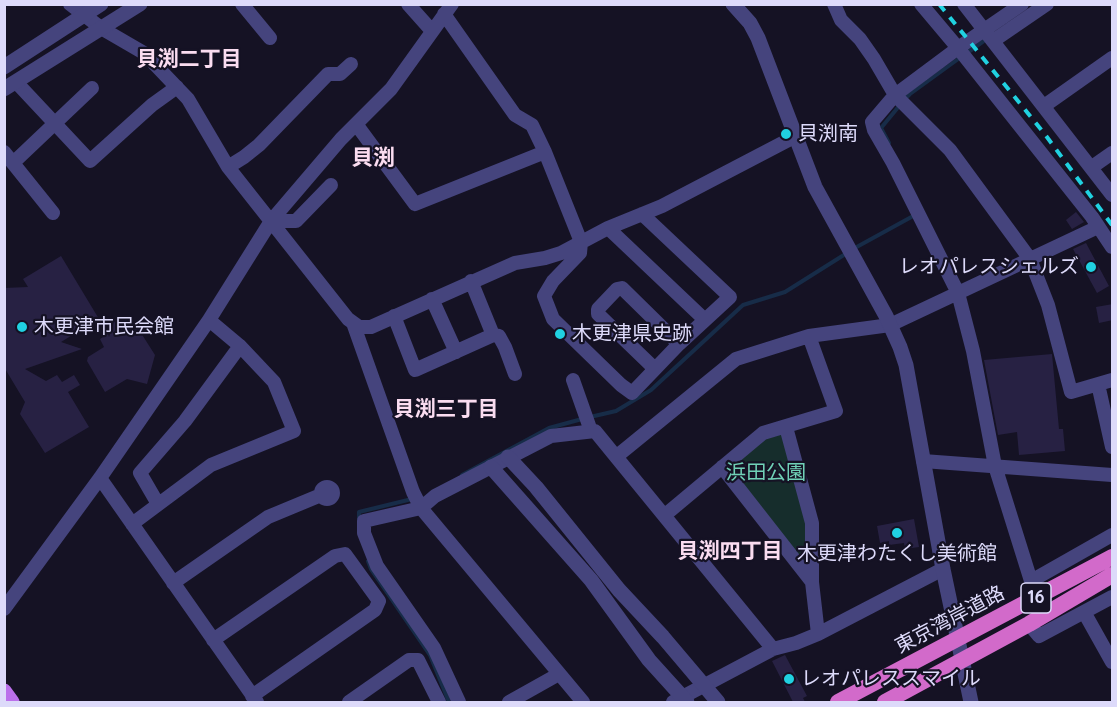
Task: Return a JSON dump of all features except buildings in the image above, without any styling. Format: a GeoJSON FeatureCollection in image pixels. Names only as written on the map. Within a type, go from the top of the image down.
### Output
{"type":"FeatureCollection","features":[{"type":"Feature","properties":{"kind":"highway","name":"東京湾岸道路"},"geometry":{"type":"LineString","coordinates":[[838,702],[1113,557]]}},
{"type":"Feature","properties":{"kind":"highway","name":"東京湾岸道路"},"geometry":{"type":"LineString","coordinates":[[885,702],[1029,624],[1113,575]]}},
{"type":"Feature","properties":{"kind":"main road"},"geometry":{"type":"LineString","coordinates":[[4,691],[12,702]]}},
{"type":"Feature","properties":{"kind":"street"},"geometry":{"type":"LineString","coordinates":[[70,4],[101,28],[144,53],[188,99],[228,167],[348,319],[359,327],[370,327],[515,263],[561,253],[796,136]]}},
{"type":"Feature","properties":{"kind":"street"},"geometry":{"type":"LineString","coordinates":[[4,67],[101,4]]}},
{"type":"Feature","properties":{"kind":"street"},"geometry":{"type":"LineString","coordinates":[[140,4],[10,85],[55,124],[90,161],[152,105],[177,87]]}},
{"type":"Feature","properties":{"kind":"street"},"geometry":{"type":"LineString","coordinates":[[242,4],[270,38]]}},
{"type":"Feature","properties":{"kind":"street"},"geometry":{"type":"LineString","coordinates":[[408,4],[432,31]]}},
{"type":"Feature","properties":{"kind":"street"},"geometry":{"type":"LineString","coordinates":[[733,4],[750,23],[758,38],[816,187],[890,325],[906,365],[943,568],[971,702]]}},
{"type":"Feature","properties":{"kind":"street"},"geometry":{"type":"LineString","coordinates":[[834,4],[841,20],[860,39],[895,95],[950,150],[1030,259],[1048,305],[1071,392],[1113,380]]}},
{"type":"Feature","properties":{"kind":"street"},"geometry":{"type":"LineString","coordinates":[[921,4],[1113,247]]}},
{"type":"Feature","properties":{"kind":"street"},"geometry":{"type":"LineString","coordinates":[[964,4],[1113,195]]}},
{"type":"Feature","properties":{"kind":"street"},"geometry":{"type":"LineString","coordinates":[[989,36],[1022,4]]}},
{"type":"Feature","properties":{"kind":"street"},"geometry":{"type":"LineString","coordinates":[[1047,4],[989,36],[958,48],[895,95],[872,122],[874,130],[958,293],[973,351],[994,466],[1031,581],[1113,535]]}},
{"type":"Feature","properties":{"kind":"street"},"geometry":{"type":"LineString","coordinates":[[4,609],[100,478],[209,320],[271,221],[356,124],[391,89],[448,9],[515,115],[532,125],[581,242],[580,253],[553,281],[544,296],[553,318],[621,386],[632,393],[679,344],[730,297],[642,214]]}},
{"type":"Feature","properties":{"kind":"street"},"geometry":{"type":"LineString","coordinates":[[1044,106],[1113,58]]}},
{"type":"Feature","properties":{"kind":"street"},"geometry":{"type":"LineString","coordinates":[[228,167],[259,145],[328,74],[340,74],[351,64]]}},
{"type":"Feature","properties":{"kind":"street"},"geometry":{"type":"LineString","coordinates":[[53,213],[9,157],[55,124],[92,88]]}},
{"type":"Feature","properties":{"kind":"street"},"geometry":{"type":"LineString","coordinates":[[356,124],[415,204],[545,152]]}},
{"type":"Feature","properties":{"kind":"street"},"geometry":{"type":"LineString","coordinates":[[1092,167],[1113,153]]}},
{"type":"Feature","properties":{"kind":"street"},"geometry":{"type":"LineString","coordinates":[[271,221],[296,221],[331,185]]}},
{"type":"Feature","properties":{"kind":"street"},"geometry":{"type":"LineString","coordinates":[[617,456],[736,359],[809,336],[890,325],[1098,226]]}},
{"type":"Feature","properties":{"kind":"street"},"geometry":{"type":"LineString","coordinates":[[608,228],[705,320]]}},
{"type":"Feature","properties":{"kind":"street"},"geometry":{"type":"LineString","coordinates":[[471,281],[494,335]]}},
{"type":"Feature","properties":{"kind":"street"},"geometry":{"type":"LineString","coordinates":[[655,369],[598,314],[598,309],[617,289],[622,288],[679,344]]}},
{"type":"Feature","properties":{"kind":"street"},"geometry":{"type":"LineString","coordinates":[[432,299],[456,352]]}},
{"type":"Feature","properties":{"kind":"street"},"geometry":{"type":"LineString","coordinates":[[394,316],[415,370],[494,335],[499,336],[506,347],[515,374]]}},
{"type":"Feature","properties":{"kind":"street"},"geometry":{"type":"LineString","coordinates":[[132,524],[211,465],[294,431],[274,382],[240,346],[209,320]]}},
{"type":"Feature","properties":{"kind":"street"},"geometry":{"type":"LineString","coordinates":[[353,323],[412,492],[421,508],[583,702]]}},
{"type":"Feature","properties":{"kind":"street"},"geometry":{"type":"LineString","coordinates":[[665,515],[763,433],[836,411],[809,336]]}},
{"type":"Feature","properties":{"kind":"street"},"geometry":{"type":"LineString","coordinates":[[158,504],[140,473],[185,421],[240,346]]}},
{"type":"Feature","properties":{"kind":"street"},"geometry":{"type":"LineString","coordinates":[[573,380],[591,431]]}},
{"type":"Feature","properties":{"kind":"street"},"geometry":{"type":"LineString","coordinates":[[1098,384],[1113,447]]}},
{"type":"Feature","properties":{"kind":"street"},"geometry":{"type":"LineString","coordinates":[[786,427],[812,523],[812,582],[818,634]]}},
{"type":"Feature","properties":{"kind":"street"},"geometry":{"type":"LineString","coordinates":[[459,702],[434,648],[377,566],[364,533],[364,521],[421,508],[435,496],[551,436],[595,431],[772,649]]}},
{"type":"Feature","properties":{"kind":"street"},"geometry":{"type":"LineString","coordinates":[[508,458],[536,487],[619,590],[718,702]]}},
{"type":"Feature","properties":{"kind":"street"},"geometry":{"type":"LineString","coordinates":[[923,461],[1113,475]]}},
{"type":"Feature","properties":{"kind":"street"},"geometry":{"type":"LineString","coordinates":[[491,467],[591,580],[681,701],[705,685],[772,649],[818,634],[943,568]]}},
{"type":"Feature","properties":{"kind":"street"},"geometry":{"type":"LineString","coordinates":[[722,467],[812,582]]}},
{"type":"Feature","properties":{"kind":"street"},"geometry":{"type":"LineString","coordinates":[[100,478],[254,699],[375,609],[379,601],[345,554],[335,556],[213,640]]}},
{"type":"Feature","properties":{"kind":"street"},"geometry":{"type":"LineString","coordinates":[[173,583],[268,517],[321,495]]}},
{"type":"Feature","properties":{"kind":"street"},"geometry":{"type":"LineString","coordinates":[[1029,624],[1039,636],[1113,597]]}},
{"type":"Feature","properties":{"kind":"street"},"geometry":{"type":"LineString","coordinates":[[1084,612],[1113,662]]}},
{"type":"Feature","properties":{"kind":"street"},"geometry":{"type":"LineString","coordinates":[[349,702],[410,660],[418,660],[439,702]]}},
{"type":"Feature","properties":{"kind":"street"},"geometry":{"type":"LineString","coordinates":[[508,702],[559,674]]}},
{"type":"Feature","properties":{"kind":"green space","name":"浜田公園"},"geometry":{"type":"Polygon","coordinates":[[[779,433],[784,436],[807,527],[805,564],[732,472],[731,467],[764,438],[779,433]]]}},
{"type":"Feature","properties":{"kind":"waterway"},"geometry":{"type":"LineString","coordinates":[[967,53],[988,38]]}},
{"type":"Feature","properties":{"kind":"waterway"},"geometry":{"type":"LineString","coordinates":[[905,99],[961,57]]}},
{"type":"Feature","properties":{"kind":"waterway"},"geometry":{"type":"LineString","coordinates":[[889,143],[881,128],[900,105]]}},
{"type":"Feature","properties":{"kind":"waterway"},"geometry":{"type":"LineString","coordinates":[[853,249],[915,215]]}},
{"type":"Feature","properties":{"kind":"waterway"},"geometry":{"type":"LineString","coordinates":[[590,417],[616,411],[651,390],[743,305],[785,292],[847,253]]}},
{"type":"Feature","properties":{"kind":"waterway"},"geometry":{"type":"LineString","coordinates":[[462,475],[549,428],[582,419]]}},
{"type":"Feature","properties":{"kind":"waterway"},"geometry":{"type":"LineString","coordinates":[[359,519],[359,512],[412,499]]}},
{"type":"Feature","properties":{"kind":"waterway"},"geometry":{"type":"LineString","coordinates":[[368,561],[371,569],[430,655],[449,702]]}},
{"type":"Feature","properties":{"kind":"railway"},"geometry":{"type":"LineString","coordinates":[[939,4],[1044,133],[1112,225]]}},
{"type":"Feature","properties":{"kind":"place","name":"貝渕南"},"geometry":{"type":"Point","coordinates":[786,134]}},
{"type":"Feature","properties":{"kind":"place","name":"レオパレスシェルズ"},"geometry":{"type":"Point","coordinates":[1091,267]}},
{"type":"Feature","properties":{"kind":"place","name":"木更津市民会館"},"geometry":{"type":"Point","coordinates":[22,327]}},
{"type":"Feature","properties":{"kind":"place","name":"木更津県史跡"},"geometry":{"type":"Point","coordinates":[560,334]}},
{"type":"Feature","properties":{"kind":"place","name":"木更津わたくし美術館"},"geometry":{"type":"Point","coordinates":[897,533]}},
{"type":"Feature","properties":{"kind":"place","name":"レオパレススマイル"},"geometry":{"type":"Point","coordinates":[789,679]}},
{"type":"Feature","properties":{"kind":"district","name":"貝渕二丁目"},"geometry":{"type":"Point","coordinates":[189,60]}},
{"type":"Feature","properties":{"kind":"district","name":"貝渕"},"geometry":{"type":"Point","coordinates":[373,158]}},
{"type":"Feature","properties":{"kind":"district","name":"貝渕三丁目"},"geometry":{"type":"Point","coordinates":[446,410]}},
{"type":"Feature","properties":{"kind":"district","name":"貝渕四丁目"},"geometry":{"type":"Point","coordinates":[730,552]}}]}
